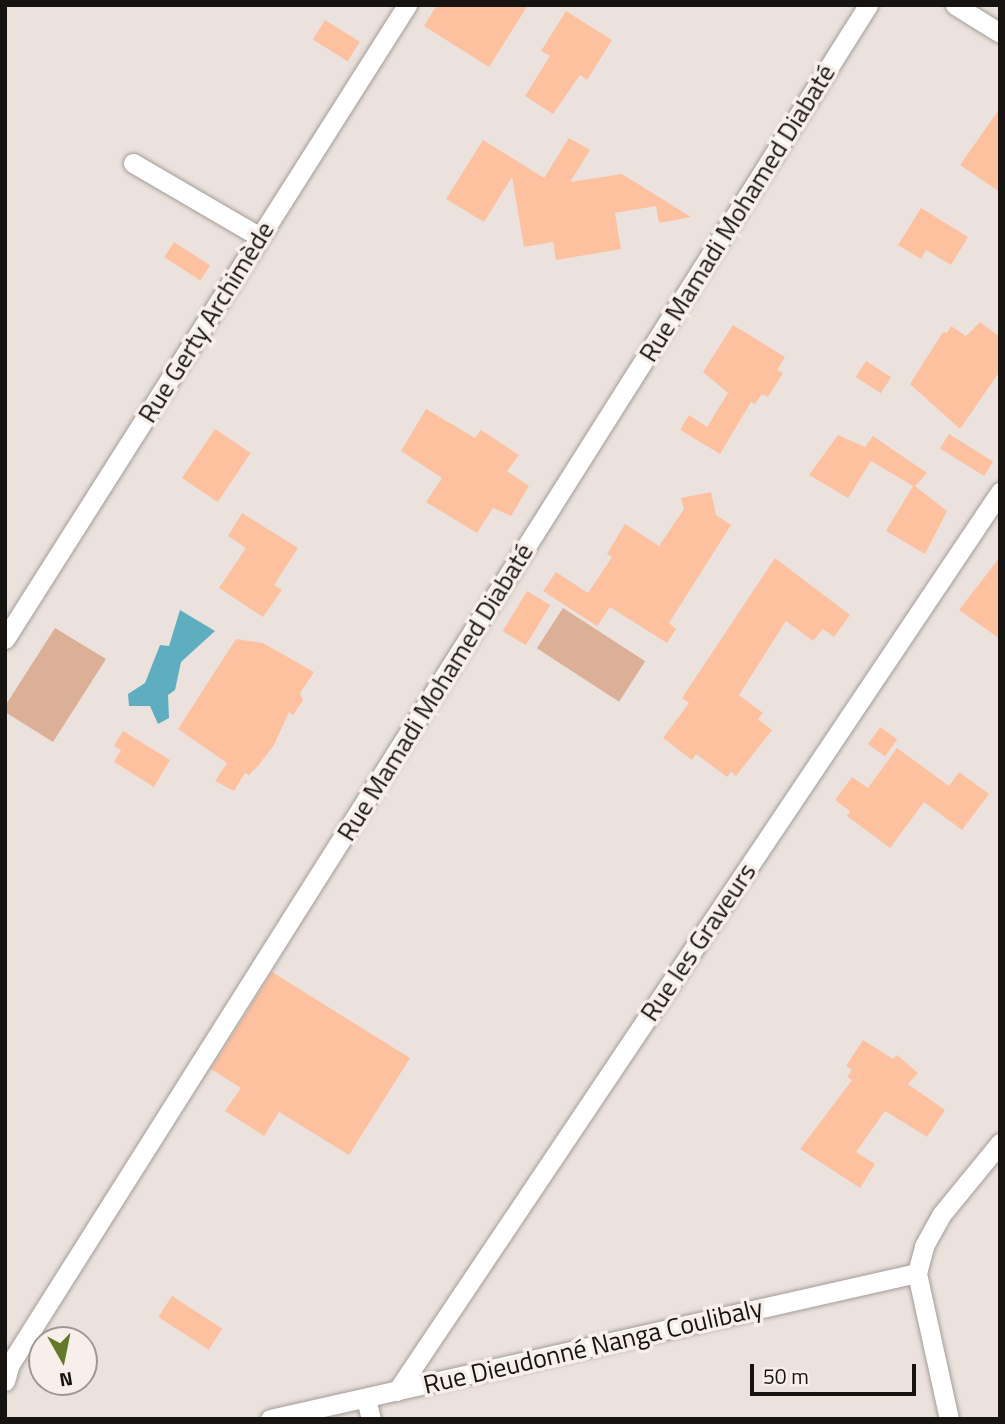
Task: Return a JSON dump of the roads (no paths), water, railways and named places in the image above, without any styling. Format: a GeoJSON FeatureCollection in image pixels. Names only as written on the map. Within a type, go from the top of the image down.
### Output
{"type":"FeatureCollection","features":[{"type":"Feature","properties":{"kind":"street","name":"Rue Gerty Archimède"},"geometry":{"type":"LineString","coordinates":[[5,639],[407,5]]}},
{"type":"Feature","properties":{"kind":"street","name":"Rue Mamadi Mohamed Diabaté"},"geometry":{"type":"LineString","coordinates":[[5,1381],[10,1364],[868,5]]}},
{"type":"Feature","properties":{"kind":"street"},"geometry":{"type":"LineString","coordinates":[[955,5],[1000,33]]}},
{"type":"Feature","properties":{"kind":"street"},"geometry":{"type":"LineString","coordinates":[[133,163],[260,237]]}},
{"type":"Feature","properties":{"kind":"street","name":"Rue les Graveurs"},"geometry":{"type":"LineString","coordinates":[[397,1391],[1000,492]]}},
{"type":"Feature","properties":{"kind":"street"},"geometry":{"type":"LineString","coordinates":[[949,1419],[917,1273],[924,1246],[941,1215],[1000,1143]]}},
{"type":"Feature","properties":{"kind":"street","name":"Rue Dieudonné Nanga Coulibaly"},"geometry":{"type":"LineString","coordinates":[[270,1419],[917,1273]]}},
{"type":"Feature","properties":{"kind":"street"},"geometry":{"type":"LineString","coordinates":[[366,1398],[372,1419]]}},
{"type":"Feature","properties":{"kind":"water"},"geometry":{"type":"Polygon","coordinates":[[[180,610],[215,631],[181,662],[175,690],[168,695],[169,718],[158,724],[150,706],[129,706],[128,694],[145,683],[160,645],[169,646],[180,610]]]}}]}
